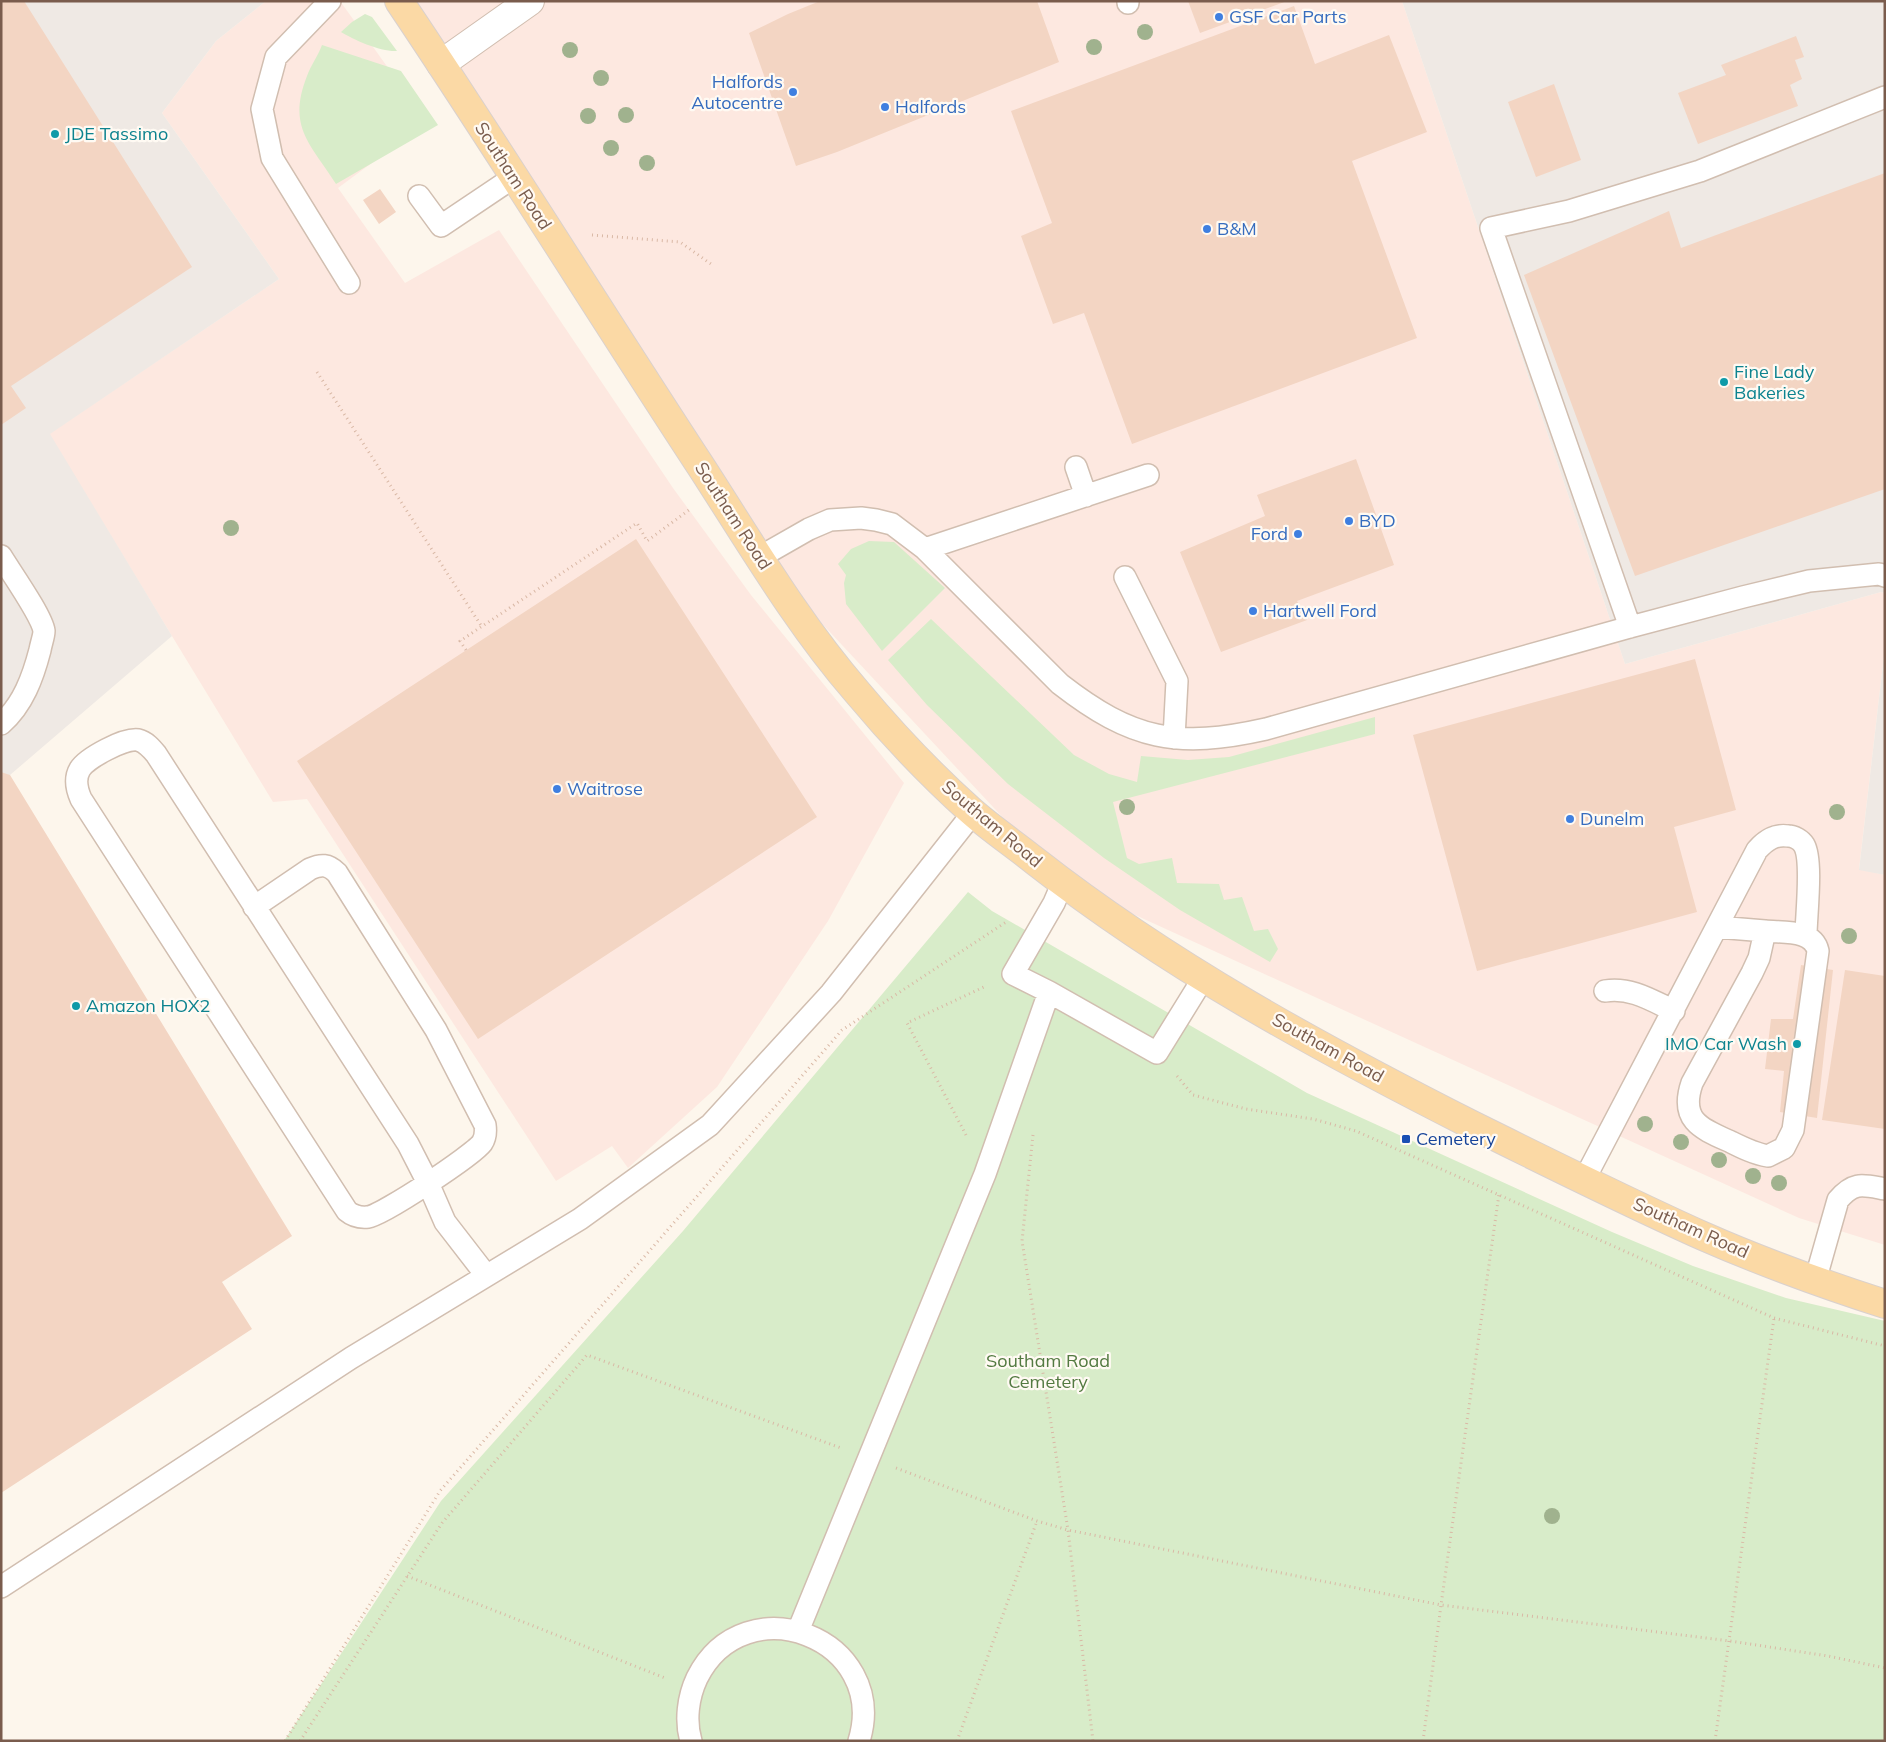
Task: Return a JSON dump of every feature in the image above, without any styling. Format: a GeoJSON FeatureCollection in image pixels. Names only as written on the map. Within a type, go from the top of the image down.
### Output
{"type":"FeatureCollection","features":[{"type":"Feature","properties":{"kind":"main road","name":"Southam Road"},"geometry":{"type":"LineString","coordinates":[[399,1],[815,639],[855,690],[903,744],[973,813],[1130,931],[1306,1037],[1434,1106],[1584,1180],[1704,1236],[1814,1281],[1885,1304]]}},
{"type":"Feature","properties":{"kind":"street"},"geometry":{"type":"LineString","coordinates":[[441,64],[530,1]]}},
{"type":"Feature","properties":{"kind":"lane"},"geometry":{"type":"LineString","coordinates":[[330,1],[276,57],[262,109],[272,158],[349,283]]}},
{"type":"Feature","properties":{"kind":"lane"},"geometry":{"type":"LineString","coordinates":[[1630,627],[1491,228],[1569,212],[1700,172],[1885,97]]}},
{"type":"Feature","properties":{"kind":"lane"},"geometry":{"type":"LineString","coordinates":[[419,196],[442,226],[514,177]]}},
{"type":"Feature","properties":{"kind":"lane"},"geometry":{"type":"LineString","coordinates":[[1076,468],[1086,496]]}},
{"type":"Feature","properties":{"kind":"lane"},"geometry":{"type":"LineString","coordinates":[[924,549],[1148,475]]}},
{"type":"Feature","properties":{"kind":"lane"},"geometry":{"type":"LineString","coordinates":[[760,557],[809,529],[830,520],[846,518],[876,520],[892,524],[924,549],[1060,684],[1077,697],[1095,710],[1140,732],[1185,740],[1237,736],[1266,729],[1630,627],[1809,581],[1879,574],[1885,576]]}},
{"type":"Feature","properties":{"kind":"lane"},"geometry":{"type":"LineString","coordinates":[[1,556],[44,631],[34,672],[25,692],[12,716],[1,724]]}},
{"type":"Feature","properties":{"kind":"lane"},"geometry":{"type":"LineString","coordinates":[[1125,577],[1177,681],[1174,738]]}},
{"type":"Feature","properties":{"kind":"lane"},"geometry":{"type":"LineString","coordinates":[[254,907],[318,865],[325,865],[337,873],[436,1030],[485,1125],[486,1135],[477,1149],[428,1183],[384,1212],[359,1218],[347,1211],[80,800],[76,789],[79,770],[85,764],[120,743],[139,740],[148,744],[408,1144],[428,1183],[445,1222],[486,1275]]}},
{"type":"Feature","properties":{"kind":"lane"},"geometry":{"type":"LineString","coordinates":[[1,1587],[350,1358],[580,1219],[710,1124],[830,993],[973,813]]}},
{"type":"Feature","properties":{"kind":"lane"},"geometry":{"type":"LineString","coordinates":[[1584,1180],[1757,850],[1774,837],[1781,835],[1790,836],[1801,842],[1806,852],[1808,867],[1806,935]]}},
{"type":"Feature","properties":{"kind":"lane"},"geometry":{"type":"LineString","coordinates":[[1063,882],[1054,903],[1014,974],[1157,1052],[1204,977]]}},
{"type":"Feature","properties":{"kind":"lane"},"geometry":{"type":"LineString","coordinates":[[1717,927],[1765,931],[1806,935],[1813,940],[1818,951],[1793,1130],[1784,1148],[1768,1156],[1755,1153],[1699,1127],[1691,1116],[1689,1099],[1692,1083],[1759,958],[1765,931]]}},
{"type":"Feature","properties":{"kind":"lane"},"geometry":{"type":"LineString","coordinates":[[1604,991],[1628,990],[1674,1011]]}},
{"type":"Feature","properties":{"kind":"lane"},"geometry":{"type":"LineString","coordinates":[[798,1631],[985,1174],[1049,992]]}},
{"type":"Feature","properties":{"kind":"lane"},"geometry":{"type":"LineString","coordinates":[[1814,1281],[1838,1200],[1847,1190],[1854,1186],[1861,1185],[1885,1190]]}},
{"type":"Feature","properties":{"kind":"lane"},"geometry":{"type":"LineString","coordinates":[[691,1741],[688,1714],[692,1689],[703,1665],[722,1646],[745,1633],[771,1628],[798,1631],[822,1641],[841,1657],[856,1678],[863,1703],[863,1729],[859,1741]]}},
{"type":"Feature","properties":{"kind":"path"},"geometry":{"type":"LineString","coordinates":[[552,236],[602,235],[680,242],[712,264]]}},
{"type":"Feature","properties":{"kind":"path"},"geometry":{"type":"LineString","coordinates":[[317,372],[482,627]]}},
{"type":"Feature","properties":{"kind":"path"},"geometry":{"type":"LineString","coordinates":[[466,650],[460,641],[637,522],[647,541],[693,508]]}},
{"type":"Feature","properties":{"kind":"path"},"geometry":{"type":"LineString","coordinates":[[286,1741],[440,1491],[842,1030],[1013,918]]}},
{"type":"Feature","properties":{"kind":"path"},"geometry":{"type":"LineString","coordinates":[[985,1174],[907,1023],[1014,974]]}},
{"type":"Feature","properties":{"kind":"path"},"geometry":{"type":"LineString","coordinates":[[1157,1052],[1193,1095],[1246,1109],[1313,1119],[1356,1130],[1774,1318],[1885,1346]]}},
{"type":"Feature","properties":{"kind":"path"},"geometry":{"type":"LineString","coordinates":[[1034,1126],[1022,1241],[1068,1530],[1093,1741]]}},
{"type":"Feature","properties":{"kind":"path"},"geometry":{"type":"LineString","coordinates":[[1423,1741],[1499,1194]]}},
{"type":"Feature","properties":{"kind":"path"},"geometry":{"type":"LineString","coordinates":[[1715,1741],[1774,1318]]}},
{"type":"Feature","properties":{"kind":"path"},"geometry":{"type":"LineString","coordinates":[[300,1741],[442,1523],[587,1355],[1037,1521],[1068,1530],[1441,1604],[1730,1640],[1828,1656],[1885,1668]]}},
{"type":"Feature","properties":{"kind":"path"},"geometry":{"type":"LineString","coordinates":[[957,1741],[1037,1521]]}},
{"type":"Feature","properties":{"kind":"path"},"geometry":{"type":"LineString","coordinates":[[408,1576],[692,1689]]}},
{"type":"Feature","properties":{"kind":"shaded area"},"geometry":{"type":"Polygon","coordinates":[[[1,1],[266,1],[216,41],[162,113],[279,279],[50,434],[172,636],[1,781],[1,1]]]}},
{"type":"Feature","properties":{"kind":"shaded area"},"geometry":{"type":"Polygon","coordinates":[[[266,1],[340,1],[427,122],[338,188],[405,283],[499,230],[673,488],[751,595],[904,783],[828,921],[717,1087],[628,1168],[612,1146],[556,1181],[307,799],[273,802],[49,434],[279,279],[162,113],[216,41],[266,1]]]}},
{"type":"Feature","properties":{"kind":"shaded area"},"geometry":{"type":"Polygon","coordinates":[[[399,1],[1402,1],[1625,664],[1881,592],[1885,593],[1885,647],[1859,869],[1885,875],[1885,1245],[1799,1218],[1063,882],[760,557],[399,1]]]}},
{"type":"Feature","properties":{"kind":"shaded area"},"geometry":{"type":"Polygon","coordinates":[[[1402,1],[1885,1],[1885,593],[1881,592],[1625,664],[1402,1]]]}},
{"type":"Feature","properties":{"kind":"shaded area"},"geometry":{"type":"Polygon","coordinates":[[[1885,647],[1885,875],[1859,870],[1885,647]]]}},
{"type":"Feature","properties":{"kind":"green space"},"geometry":{"type":"Polygon","coordinates":[[[365,14],[372,17],[397,51],[376,48],[341,32],[365,14]]]}},
{"type":"Feature","properties":{"kind":"green space"},"geometry":{"type":"Polygon","coordinates":[[[322,45],[401,71],[438,125],[336,184],[304,134],[299,109],[301,94],[322,45]]]}},
{"type":"Feature","properties":{"kind":"green space"},"geometry":{"type":"Polygon","coordinates":[[[869,541],[894,542],[945,588],[882,651],[846,604],[844,583],[846,575],[838,564],[851,549],[869,541]]]}},
{"type":"Feature","properties":{"kind":"green space"},"geometry":{"type":"Polygon","coordinates":[[[931,619],[1074,755],[1109,774],[1137,782],[1141,756],[1188,760],[1229,757],[1375,717],[1375,734],[1113,802],[1127,858],[1139,864],[1172,858],[1177,883],[1219,884],[1224,900],[1242,897],[1254,931],[1268,929],[1278,949],[1270,962],[1180,910],[1104,858],[1008,784],[927,705],[888,660],[931,619]]]}},
{"type":"Feature","properties":{"kind":"green space","name":"Southam Road Cemetery"},"geometry":{"type":"Polygon","coordinates":[[[968,892],[992,911],[1307,1093],[1612,1232],[1693,1266],[1786,1298],[1885,1321],[1885,1741],[284,1741],[441,1501],[683,1231],[968,892]]]}},
{"type":"Feature","properties":{"kind":"building","name":"JDE Tassimo"},"geometry":{"type":"Polygon","coordinates":[[[1,1],[24,1],[192,267],[11,386],[26,408],[1,425],[1,1]]]}},
{"type":"Feature","properties":{"kind":"building","name":"Halfords"},"geometry":{"type":"Polygon","coordinates":[[[820,1],[1037,1],[1059,62],[837,152],[796,166],[749,33],[820,1]]]}},
{"type":"Feature","properties":{"kind":"building","name":"GSF Car Parts"},"geometry":{"type":"Polygon","coordinates":[[[1188,1],[1287,1],[1200,33],[1188,1]]]}},
{"type":"Feature","properties":{"kind":"building","name":"B&M"},"geometry":{"type":"Polygon","coordinates":[[[1294,6],[1315,64],[1389,35],[1427,132],[1352,161],[1417,338],[1132,444],[1084,313],[1053,324],[1021,236],[1052,223],[1011,111],[1294,6]]]}},
{"type":"Feature","properties":{"kind":"building"},"geometry":{"type":"Polygon","coordinates":[[[1796,36],[1804,57],[1795,60],[1802,79],[1790,85],[1798,106],[1698,144],[1678,93],[1726,75],[1721,65],[1796,36]]]}},
{"type":"Feature","properties":{"kind":"building"},"geometry":{"type":"Polygon","coordinates":[[[1554,84],[1581,160],[1536,177],[1508,102],[1554,84]]]}},
{"type":"Feature","properties":{"kind":"building","name":"Fine Lady Bakeries"},"geometry":{"type":"Polygon","coordinates":[[[1885,173],[1885,489],[1635,576],[1524,275],[1669,211],[1681,248],[1885,173]]]}},
{"type":"Feature","properties":{"kind":"building"},"geometry":{"type":"Polygon","coordinates":[[[380,189],[396,212],[379,224],[363,200],[380,189]]]}},
{"type":"Feature","properties":{"kind":"building"},"geometry":{"type":"Polygon","coordinates":[[[1356,459],[1394,565],[1297,601],[1307,620],[1221,652],[1180,552],[1265,516],[1257,495],[1356,459]]]}},
{"type":"Feature","properties":{"kind":"building","name":"Waitrose"},"geometry":{"type":"Polygon","coordinates":[[[636,539],[817,817],[478,1039],[297,761],[636,539]]]}},
{"type":"Feature","properties":{"kind":"building","name":"Dunelm"},"geometry":{"type":"Polygon","coordinates":[[[1695,659],[1736,810],[1674,827],[1697,912],[1477,971],[1413,735],[1695,659]]]}},
{"type":"Feature","properties":{"kind":"building","name":"Amazon HOX2"},"geometry":{"type":"Polygon","coordinates":[[[1,772],[10,775],[292,1236],[222,1282],[252,1329],[1,1493],[1,772]]]}},
{"type":"Feature","properties":{"kind":"building","name":"IMO Car Wash"},"geometry":{"type":"Polygon","coordinates":[[[1801,965],[1833,970],[1817,1118],[1780,1112],[1784,1071],[1765,1069],[1771,1019],[1793,1019],[1801,965]]]}},
{"type":"Feature","properties":{"kind":"building"},"geometry":{"type":"Polygon","coordinates":[[[1845,970],[1885,976],[1885,1129],[1822,1120],[1845,970]]]}},
{"type":"Feature","properties":{"kind":"place","name":"GSF Car Parts"},"geometry":{"type":"Point","coordinates":[1219,17]}},
{"type":"Feature","properties":{"kind":"place","name":"Halfords Autocentre"},"geometry":{"type":"Point","coordinates":[793,92]}},
{"type":"Feature","properties":{"kind":"place","name":"Halfords"},"geometry":{"type":"Point","coordinates":[885,107]}},
{"type":"Feature","properties":{"kind":"place","name":"JDE Tassimo"},"geometry":{"type":"Point","coordinates":[55,134]}},
{"type":"Feature","properties":{"kind":"place","name":"B&M"},"geometry":{"type":"Point","coordinates":[1207,229]}},
{"type":"Feature","properties":{"kind":"place","name":"Fine Lady Bakeries"},"geometry":{"type":"Point","coordinates":[1724,382]}},
{"type":"Feature","properties":{"kind":"place","name":"BYD"},"geometry":{"type":"Point","coordinates":[1349,521]}},
{"type":"Feature","properties":{"kind":"place","name":"Ford"},"geometry":{"type":"Point","coordinates":[1298,534]}},
{"type":"Feature","properties":{"kind":"place","name":"Hartwell Ford"},"geometry":{"type":"Point","coordinates":[1253,611]}},
{"type":"Feature","properties":{"kind":"place","name":"Waitrose"},"geometry":{"type":"Point","coordinates":[557,789]}},
{"type":"Feature","properties":{"kind":"place","name":"Dunelm"},"geometry":{"type":"Point","coordinates":[1570,819]}},
{"type":"Feature","properties":{"kind":"place","name":"Amazon HOX2"},"geometry":{"type":"Point","coordinates":[76,1006]}},
{"type":"Feature","properties":{"kind":"place","name":"IMO Car Wash"},"geometry":{"type":"Point","coordinates":[1797,1044]}},
{"type":"Feature","properties":{"kind":"place","name":"Cemetery"},"geometry":{"type":"Point","coordinates":[1406,1139]}}]}
